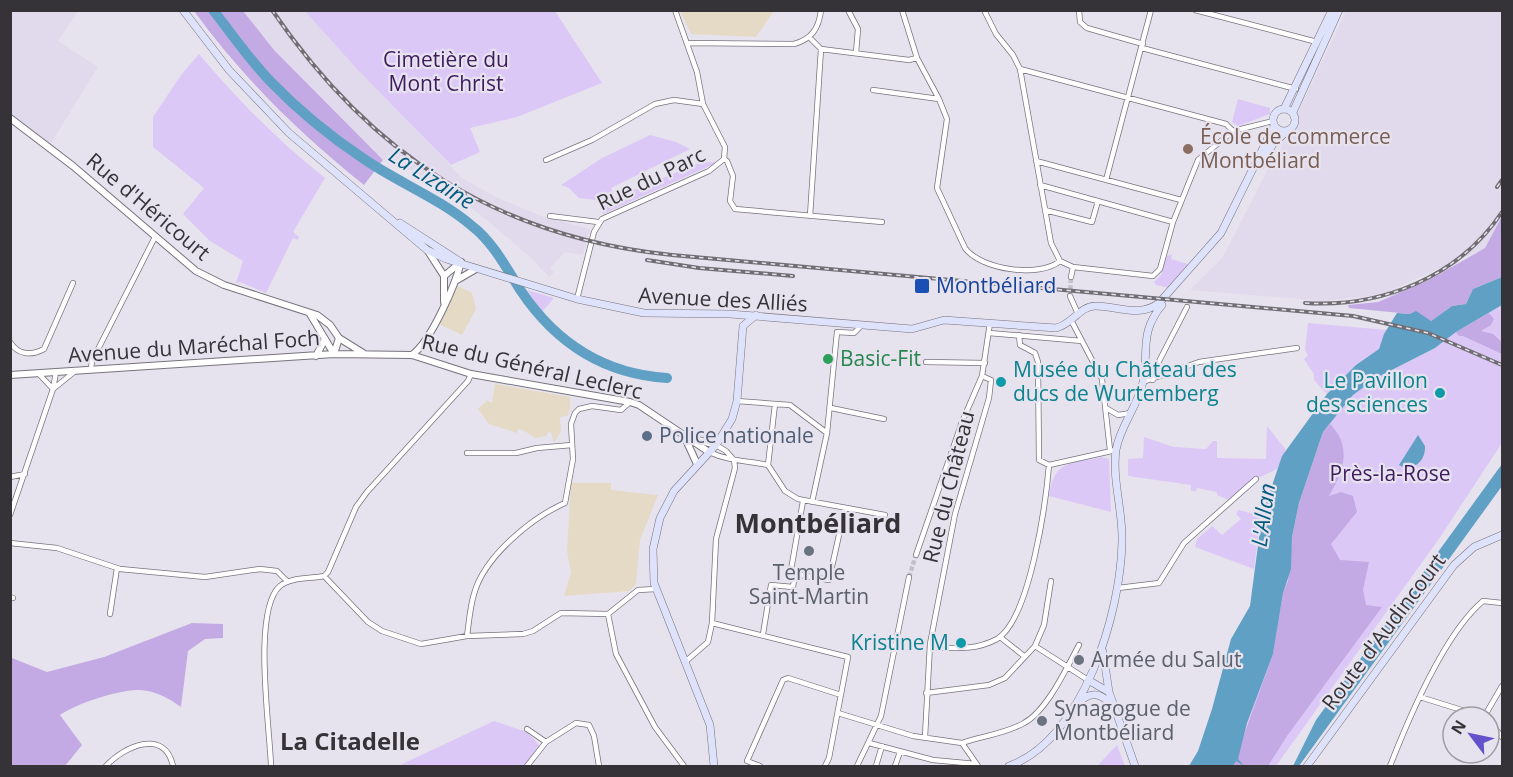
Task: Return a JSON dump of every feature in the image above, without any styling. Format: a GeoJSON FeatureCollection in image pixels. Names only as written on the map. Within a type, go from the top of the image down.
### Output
{"type":"FeatureCollection","features":[{"type":"Feature","properties":{"kind":"main road"},"geometry":{"type":"LineString","coordinates":[[183,10],[253,96],[328,167],[427,250],[446,259],[461,262]]}},
{"type":"Feature","properties":{"kind":"main road"},"geometry":{"type":"LineString","coordinates":[[1284,109],[1332,10]]}},
{"type":"Feature","properties":{"kind":"main road"},"geometry":{"type":"LineString","coordinates":[[1009,766],[1030,757],[1048,741],[1071,710],[1103,649],[1118,588],[1122,539],[1113,450],[1143,382],[1149,324],[1162,305],[1218,245],[1266,154],[1295,124],[1293,112],[1339,10]]}},
{"type":"Feature","properties":{"kind":"main road"},"geometry":{"type":"LineString","coordinates":[[1072,322],[1078,314],[1094,306],[1147,311],[1159,303],[1221,233],[1274,124],[1277,111],[1284,109],[1293,112]]}},
{"type":"Feature","properties":{"kind":"main road"},"geometry":{"type":"LineString","coordinates":[[1274,124],[1286,132]]}},
{"type":"Feature","properties":{"kind":"main road"},"geometry":{"type":"LineString","coordinates":[[386,214],[461,262]]}},
{"type":"Feature","properties":{"kind":"main road","name":"Avenue des Alliés"},"geometry":{"type":"LineString","coordinates":[[461,262],[476,269],[577,299],[644,313],[756,315],[912,329],[944,320],[1056,328],[1072,322]]}},
{"type":"Feature","properties":{"kind":"main road"},"geometry":{"type":"LineString","coordinates":[[1139,311],[1146,317],[1149,324]]}},
{"type":"Feature","properties":{"kind":"main road"},"geometry":{"type":"LineString","coordinates":[[730,314],[743,326]]}},
{"type":"Feature","properties":{"kind":"main road"},"geometry":{"type":"LineString","coordinates":[[714,766],[710,725],[656,589],[653,559],[660,518],[674,491],[716,445],[726,430],[737,401],[743,326],[756,315]]}},
{"type":"Feature","properties":{"kind":"main road","name":"Route d'Audincourt"},"geometry":{"type":"LineString","coordinates":[[1307,766],[1454,566],[1474,547],[1503,536]]}},
{"type":"Feature","properties":{"kind":"main road"},"geometry":{"type":"LineString","coordinates":[[1103,649],[1109,693],[1135,766]]}},
{"type":"Feature","properties":{"kind":"main road"},"geometry":{"type":"LineString","coordinates":[[1088,680],[1109,693]]}},
{"type":"Feature","properties":{"kind":"main road"},"geometry":{"type":"LineString","coordinates":[[1071,710],[1085,696],[1097,694],[1105,698],[1114,708]]}},
{"type":"Feature","properties":{"kind":"street","name":"Rue du Parc"},"geometry":{"type":"LineString","coordinates":[[577,299],[598,222],[624,208],[709,171],[724,159],[725,147],[703,104],[697,72],[675,10]]}},
{"type":"Feature","properties":{"kind":"street"},"geometry":{"type":"LineString","coordinates":[[688,43],[794,44],[810,38],[820,20],[821,10]]}},
{"type":"Feature","properties":{"kind":"street"},"geometry":{"type":"LineString","coordinates":[[848,10],[858,29],[856,53]]}},
{"type":"Feature","properties":{"kind":"street"},"geometry":{"type":"LineString","coordinates":[[902,10],[917,58],[947,119],[937,188],[969,254],[1006,269],[1045,268],[1060,261]]}},
{"type":"Feature","properties":{"kind":"street"},"geometry":{"type":"LineString","coordinates":[[984,10],[996,34],[1013,55],[1020,69],[1051,243],[1060,261],[1072,267],[1153,276],[1160,269],[1181,200],[1193,170],[1203,153],[1233,131],[1274,124]]}},
{"type":"Feature","properties":{"kind":"street"},"geometry":{"type":"LineString","coordinates":[[1079,10],[1080,22],[1087,28],[1143,46],[1296,88]]}},
{"type":"Feature","properties":{"kind":"street"},"geometry":{"type":"LineString","coordinates":[[1106,180],[1151,10]]}},
{"type":"Feature","properties":{"kind":"street"},"geometry":{"type":"LineString","coordinates":[[1195,10],[1317,42]]}},
{"type":"Feature","properties":{"kind":"street"},"geometry":{"type":"LineString","coordinates":[[810,38],[821,50],[909,60],[917,58]]}},
{"type":"Feature","properties":{"kind":"street"},"geometry":{"type":"LineString","coordinates":[[821,50],[810,216],[882,222]]}},
{"type":"Feature","properties":{"kind":"street"},"geometry":{"type":"LineString","coordinates":[[1020,69],[1226,124],[1233,131]]}},
{"type":"Feature","properties":{"kind":"street"},"geometry":{"type":"LineString","coordinates":[[873,90],[939,99]]}},
{"type":"Feature","properties":{"kind":"street"},"geometry":{"type":"LineString","coordinates":[[546,160],[592,140],[655,104],[674,100],[703,104]]}},
{"type":"Feature","properties":{"kind":"street","name":"Rue d'Héricourt"},"geometry":{"type":"LineString","coordinates":[[10,118],[80,172],[155,237],[213,281],[321,318],[339,338]]}},
{"type":"Feature","properties":{"kind":"street","name":"Rue du Parc"},"geometry":{"type":"LineString","coordinates":[[724,159],[733,176],[730,201],[735,209],[810,216]]}},
{"type":"Feature","properties":{"kind":"street"},"geometry":{"type":"LineString","coordinates":[[1036,161],[1181,200]]}},
{"type":"Feature","properties":{"kind":"street"},"geometry":{"type":"LineString","coordinates":[[1040,185],[1173,222]]}},
{"type":"Feature","properties":{"kind":"street"},"geometry":{"type":"LineString","coordinates":[[1045,210],[1092,222],[1098,201]]}},
{"type":"Feature","properties":{"kind":"street"},"geometry":{"type":"LineString","coordinates":[[550,216],[598,222]]}},
{"type":"Feature","properties":{"kind":"street"},"geometry":{"type":"LineString","coordinates":[[91,368],[92,361],[155,237]]}},
{"type":"Feature","properties":{"kind":"street"},"geometry":{"type":"LineString","coordinates":[[427,250],[444,276],[444,303]]}},
{"type":"Feature","properties":{"kind":"street"},"geometry":{"type":"LineString","coordinates":[[444,276],[461,262]]}},
{"type":"Feature","properties":{"kind":"street"},"geometry":{"type":"LineString","coordinates":[[412,355],[422,345],[457,280],[461,262]]}},
{"type":"Feature","properties":{"kind":"street"},"geometry":{"type":"LineString","coordinates":[[1071,277],[1072,267]]}},
{"type":"Feature","properties":{"kind":"street"},"geometry":{"type":"LineString","coordinates":[[457,280],[476,269]]}},
{"type":"Feature","properties":{"kind":"street"},"geometry":{"type":"LineString","coordinates":[[10,342],[20,352],[37,353],[44,349],[74,284]]}},
{"type":"Feature","properties":{"kind":"street"},"geometry":{"type":"LineString","coordinates":[[1070,296],[1078,314]]}},
{"type":"Feature","properties":{"kind":"street"},"geometry":{"type":"LineString","coordinates":[[1153,380],[1154,371],[1187,307]]}},
{"type":"Feature","properties":{"kind":"street"},"geometry":{"type":"LineString","coordinates":[[309,314],[334,354]]}},
{"type":"Feature","properties":{"kind":"street"},"geometry":{"type":"LineString","coordinates":[[1019,335],[1020,345],[1035,353],[1038,362],[1037,456],[1041,463],[1050,465],[1113,450],[1102,379],[1072,322]]}},
{"type":"Feature","properties":{"kind":"street"},"geometry":{"type":"LineString","coordinates":[[916,555],[962,422],[982,376],[986,363],[990,323]]}},
{"type":"Feature","properties":{"kind":"street"},"geometry":{"type":"LineString","coordinates":[[812,502],[828,433],[837,332],[854,333],[862,325]]}},
{"type":"Feature","properties":{"kind":"street"},"geometry":{"type":"LineString","coordinates":[[989,333],[1083,341]]}},
{"type":"Feature","properties":{"kind":"street"},"geometry":{"type":"LineString","coordinates":[[334,354],[339,338],[364,354]]}},
{"type":"Feature","properties":{"kind":"street"},"geometry":{"type":"LineString","coordinates":[[316,356],[325,339]]}},
{"type":"Feature","properties":{"kind":"street"},"geometry":{"type":"LineString","coordinates":[[1143,382],[1199,363],[1298,348]]}},
{"type":"Feature","properties":{"kind":"street","name":"Avenue du Maréchal Foch"},"geometry":{"type":"LineString","coordinates":[[10,375],[334,354]]}},
{"type":"Feature","properties":{"kind":"street","name":"Rue du Général Leclerc"},"geometry":{"type":"LineString","coordinates":[[334,354],[412,355],[471,374],[630,402],[655,415],[684,437],[724,459],[768,465]]}},
{"type":"Feature","properties":{"kind":"street"},"geometry":{"type":"LineString","coordinates":[[926,362],[986,363]]}},
{"type":"Feature","properties":{"kind":"street"},"geometry":{"type":"LineString","coordinates":[[53,389],[78,369]]}},
{"type":"Feature","properties":{"kind":"street"},"geometry":{"type":"LineString","coordinates":[[10,515],[53,389],[56,372]]}},
{"type":"Feature","properties":{"kind":"street"},"geometry":{"type":"LineString","coordinates":[[39,374],[53,389]]}},
{"type":"Feature","properties":{"kind":"street"},"geometry":{"type":"LineString","coordinates":[[271,766],[264,641],[266,620],[273,593],[287,581],[324,576],[332,568],[356,507],[468,381],[471,374]]}},
{"type":"Feature","properties":{"kind":"street","name":"Rue du Château"},"geometry":{"type":"LineString","coordinates":[[930,647],[955,514],[987,408],[991,380],[982,376]]}},
{"type":"Feature","properties":{"kind":"street"},"geometry":{"type":"LineString","coordinates":[[737,401],[790,405],[828,433]]}},
{"type":"Feature","properties":{"kind":"street"},"geometry":{"type":"LineString","coordinates":[[467,636],[473,595],[487,567],[543,513],[565,503],[573,459],[571,424],[579,409],[592,406],[621,410],[630,402]]}},
{"type":"Feature","properties":{"kind":"street"},"geometry":{"type":"LineString","coordinates":[[775,404],[768,465],[785,491],[803,501],[885,514]]}},
{"type":"Feature","properties":{"kind":"street"},"geometry":{"type":"LineString","coordinates":[[831,408],[884,419]]}},
{"type":"Feature","properties":{"kind":"street"},"geometry":{"type":"LineString","coordinates":[[1106,408],[1118,415],[1131,413]]}},
{"type":"Feature","properties":{"kind":"street","name":"Rue du Général Leclerc"},"geometry":{"type":"LineString","coordinates":[[684,437],[716,445],[734,460]]}},
{"type":"Feature","properties":{"kind":"street","name":"Rue du Général Leclerc"},"geometry":{"type":"LineString","coordinates":[[684,437],[697,464]]}},
{"type":"Feature","properties":{"kind":"street"},"geometry":{"type":"LineString","coordinates":[[467,453],[516,453],[537,448],[572,445]]}},
{"type":"Feature","properties":{"kind":"street"},"geometry":{"type":"LineString","coordinates":[[685,662],[706,646],[712,623],[716,539],[735,468],[734,460]]}},
{"type":"Feature","properties":{"kind":"street"},"geometry":{"type":"LineString","coordinates":[[925,737],[930,647],[972,648],[1000,637],[1016,612],[1028,584],[1035,557],[1050,465]]}},
{"type":"Feature","properties":{"kind":"street"},"geometry":{"type":"LineString","coordinates":[[10,477],[25,474]]}},
{"type":"Feature","properties":{"kind":"street"},"geometry":{"type":"LineString","coordinates":[[1118,588],[1159,583],[1184,543],[1256,479]]}},
{"type":"Feature","properties":{"kind":"street"},"geometry":{"type":"LineString","coordinates":[[803,501],[791,570],[795,574],[814,578],[829,580],[845,508]]}},
{"type":"Feature","properties":{"kind":"street"},"geometry":{"type":"LineString","coordinates":[[10,543],[57,548],[117,568],[205,577],[260,569],[277,571],[287,581]]}},
{"type":"Feature","properties":{"kind":"street"},"geometry":{"type":"LineString","coordinates":[[110,614],[117,568]]}},
{"type":"Feature","properties":{"kind":"street"},"geometry":{"type":"LineString","coordinates":[[763,634],[771,585],[793,587],[795,574]]}},
{"type":"Feature","properties":{"kind":"street"},"geometry":{"type":"LineString","coordinates":[[324,576],[368,622],[382,631],[421,644],[467,636],[523,634],[533,631],[561,613],[608,614],[631,594],[642,588],[656,589]]}},
{"type":"Feature","properties":{"kind":"street"},"geometry":{"type":"LineString","coordinates":[[857,766],[877,726],[909,577]]}},
{"type":"Feature","properties":{"kind":"street"},"geometry":{"type":"LineString","coordinates":[[926,693],[989,685],[1005,678],[1035,646],[1044,625],[1051,581]]}},
{"type":"Feature","properties":{"kind":"street"},"geometry":{"type":"LineString","coordinates":[[1390,766],[1420,698],[1456,636],[1483,601],[1503,603]]}},
{"type":"Feature","properties":{"kind":"street"},"geometry":{"type":"LineString","coordinates":[[608,614],[616,654],[655,727],[684,766]]}},
{"type":"Feature","properties":{"kind":"street"},"geometry":{"type":"LineString","coordinates":[[712,623],[848,657],[825,766]]}},
{"type":"Feature","properties":{"kind":"street"},"geometry":{"type":"LineString","coordinates":[[1000,637],[1024,656]]}},
{"type":"Feature","properties":{"kind":"street"},"geometry":{"type":"LineString","coordinates":[[838,713],[877,726],[962,743],[992,735],[1030,719],[1067,667],[1079,645]]}},
{"type":"Feature","properties":{"kind":"street"},"geometry":{"type":"LineString","coordinates":[[1035,646],[1088,680]]}},
{"type":"Feature","properties":{"kind":"street"},"geometry":{"type":"LineString","coordinates":[[760,766],[747,761],[783,680],[789,678],[841,695]]}},
{"type":"Feature","properties":{"kind":"street"},"geometry":{"type":"LineString","coordinates":[[1491,705],[1503,686]]}},
{"type":"Feature","properties":{"kind":"street"},"geometry":{"type":"LineString","coordinates":[[1420,698],[1444,705]]}},
{"type":"Feature","properties":{"kind":"street"},"geometry":{"type":"LineString","coordinates":[[527,766],[546,742],[557,733],[581,723],[592,728],[599,766]]}},
{"type":"Feature","properties":{"kind":"street"},"geometry":{"type":"LineString","coordinates":[[526,729],[546,742]]}},
{"type":"Feature","properties":{"kind":"street"},"geometry":{"type":"LineString","coordinates":[[106,766],[112,759],[136,745],[147,743],[164,748],[170,755],[173,766]]}},
{"type":"Feature","properties":{"kind":"street"},"geometry":{"type":"LineString","coordinates":[[868,743],[933,760],[977,765]]}},
{"type":"Feature","properties":{"kind":"street"},"geometry":{"type":"LineString","coordinates":[[962,743],[977,765]]}},
{"type":"Feature","properties":{"kind":"street"},"geometry":{"type":"LineString","coordinates":[[876,766],[882,747]]}},
{"type":"Feature","properties":{"kind":"street"},"geometry":{"type":"LineString","coordinates":[[895,766],[900,752]]}},
{"type":"Feature","properties":{"kind":"shaded area"},"geometry":{"type":"Polygon","coordinates":[[[11,11],[78,11],[58,41],[98,67],[51,143],[74,162],[70,167],[11,124],[11,11]]]}},
{"type":"Feature","properties":{"kind":"shaded area"},"geometry":{"type":"Polygon","coordinates":[[[194,11],[243,11],[274,50],[383,160],[364,185],[273,104],[232,59],[194,11]]]}},
{"type":"Feature","properties":{"kind":"shaded area"},"geometry":{"type":"Polygon","coordinates":[[[243,11],[305,11],[462,178],[496,197],[541,216],[590,229],[583,255],[565,252],[550,268],[554,272],[549,277],[528,255],[477,212],[408,169],[383,160],[274,50],[243,11]]]}},
{"type":"Feature","properties":{"kind":"shaded area"},"geometry":{"type":"Polygon","coordinates":[[[680,11],[774,11],[756,37],[691,34],[680,11]]]}},
{"type":"Feature","properties":{"kind":"shaded area"},"geometry":{"type":"Polygon","coordinates":[[[1346,11],[1502,11],[1502,215],[1485,248],[1380,295],[1323,301],[1190,290],[1223,257],[1269,167],[1277,157],[1346,11]]]}},
{"type":"Feature","properties":{"kind":"shaded area"},"geometry":{"type":"Polygon","coordinates":[[[1502,216],[1502,277],[1473,289],[1466,304],[1452,306],[1431,321],[1410,314],[1349,308],[1348,305],[1378,302],[1429,280],[1485,248],[1502,216]]]}},
{"type":"Feature","properties":{"kind":"shaded area"},"geometry":{"type":"Polygon","coordinates":[[[458,286],[472,293],[476,309],[462,335],[439,324],[458,286]]]}},
{"type":"Feature","properties":{"kind":"shaded area"},"geometry":{"type":"Polygon","coordinates":[[[1489,313],[1494,319],[1491,325],[1481,331],[1493,334],[1502,342],[1502,354],[1459,336],[1456,332],[1489,313]]]}},
{"type":"Feature","properties":{"kind":"shaded area"},"geometry":{"type":"Polygon","coordinates":[[[495,384],[570,397],[570,410],[567,416],[560,417],[561,431],[554,443],[551,432],[547,433],[547,436],[535,438],[523,430],[518,429],[517,433],[489,424],[478,409],[487,400],[492,403],[495,384]]]}},
{"type":"Feature","properties":{"kind":"shaded area"},"geometry":{"type":"Polygon","coordinates":[[[1330,424],[1342,442],[1343,460],[1342,469],[1329,496],[1341,492],[1353,496],[1357,512],[1331,544],[1340,560],[1369,562],[1363,590],[1366,605],[1382,607],[1287,736],[1268,766],[1233,766],[1273,654],[1283,593],[1288,581],[1292,537],[1299,503],[1323,432],[1330,424]]]}},
{"type":"Feature","properties":{"kind":"shaded area"},"geometry":{"type":"Polygon","coordinates":[[[571,483],[611,483],[611,490],[658,495],[640,540],[636,584],[630,591],[564,596],[571,573],[567,551],[571,483]]]}},
{"type":"Feature","properties":{"kind":"shaded area"},"geometry":{"type":"Polygon","coordinates":[[[192,623],[223,624],[223,638],[205,639],[188,651],[181,707],[160,695],[143,690],[97,698],[60,715],[82,745],[65,766],[11,766],[12,658],[47,672],[104,657],[192,623]]]}},
{"type":"Feature","properties":{"kind":"green space","name":"Cimetière du Mont Christ"},"geometry":{"type":"Polygon","coordinates":[[[305,11],[555,11],[602,83],[517,117],[470,128],[480,152],[451,165],[357,69],[305,11]]]}},
{"type":"Feature","properties":{"kind":"green space"},"geometry":{"type":"Polygon","coordinates":[[[199,54],[259,119],[325,178],[293,232],[299,237],[298,240],[293,238],[266,293],[240,282],[236,283],[243,261],[210,241],[183,214],[204,188],[153,147],[153,117],[181,75],[199,54]]]}},
{"type":"Feature","properties":{"kind":"green space"},"geometry":{"type":"Polygon","coordinates":[[[1238,99],[1270,108],[1270,114],[1238,126],[1232,122],[1238,99]]]}},
{"type":"Feature","properties":{"kind":"green space"},"geometry":{"type":"Polygon","coordinates":[[[650,135],[676,142],[690,149],[611,188],[615,198],[699,163],[714,162],[714,164],[603,214],[597,200],[579,198],[569,188],[561,185],[602,158],[650,135]]]}},
{"type":"Feature","properties":{"kind":"green space"},"geometry":{"type":"Polygon","coordinates":[[[1172,254],[1171,259],[1191,265],[1169,288],[1156,285],[1154,282],[1161,275],[1165,257],[1172,254]]]}},
{"type":"Feature","properties":{"kind":"green space"},"geometry":{"type":"Polygon","coordinates":[[[527,290],[554,298],[542,312],[527,290]]]}},
{"type":"Feature","properties":{"kind":"green space","name":"Près-la-Rose"},"geometry":{"type":"Polygon","coordinates":[[[1502,305],[1502,443],[1441,536],[1276,766],[1233,766],[1323,432],[1353,395],[1376,378],[1435,348],[1456,332],[1502,305]]]}},
{"type":"Feature","properties":{"kind":"green space"},"geometry":{"type":"Polygon","coordinates":[[[1308,323],[1387,330],[1379,349],[1356,365],[1327,394],[1314,380],[1314,374],[1304,359],[1308,356],[1305,350],[1308,323]]]}},
{"type":"Feature","properties":{"kind":"green space"},"geometry":{"type":"Polygon","coordinates":[[[1267,426],[1286,450],[1277,469],[1248,483],[1229,500],[1217,495],[1217,492],[1197,488],[1196,491],[1191,491],[1191,485],[1128,476],[1128,459],[1143,458],[1144,437],[1174,447],[1206,449],[1213,441],[1217,441],[1217,458],[1266,459],[1267,426]]]}},
{"type":"Feature","properties":{"kind":"green space"},"geometry":{"type":"Polygon","coordinates":[[[1102,457],[1109,459],[1111,512],[1049,496],[1051,484],[1060,469],[1073,463],[1102,457]]]}},
{"type":"Feature","properties":{"kind":"green space"},"geometry":{"type":"Polygon","coordinates":[[[1239,510],[1261,516],[1254,569],[1195,547],[1197,539],[1212,526],[1222,535],[1241,519],[1236,514],[1239,510]]]}},
{"type":"Feature","properties":{"kind":"green space"},"geometry":{"type":"Polygon","coordinates":[[[494,721],[527,732],[540,746],[524,766],[398,766],[494,721]]]}},
{"type":"Feature","properties":{"kind":"green space"},"geometry":{"type":"Polygon","coordinates":[[[1117,745],[1125,766],[1097,766],[1117,745]]]}},
{"type":"Feature","properties":{"kind":"water","name":"L'Allan"},"geometry":{"type":"Polygon","coordinates":[[[1502,277],[1502,305],[1456,332],[1435,348],[1376,378],[1353,395],[1323,432],[1299,503],[1292,537],[1291,569],[1283,593],[1273,654],[1247,723],[1238,759],[1244,766],[1236,761],[1233,766],[1189,766],[1198,751],[1212,709],[1231,639],[1250,606],[1262,515],[1282,456],[1327,394],[1356,365],[1379,349],[1384,334],[1397,313],[1410,314],[1416,311],[1431,321],[1452,306],[1466,304],[1473,289],[1502,277]]]}},
{"type":"Feature","properties":{"kind":"water"},"geometry":{"type":"Polygon","coordinates":[[[1418,435],[1425,446],[1421,461],[1409,468],[1399,465],[1418,435]]]}},
{"type":"Feature","properties":{"kind":"water"},"geometry":{"type":"Polygon","coordinates":[[[1502,464],[1502,486],[1299,766],[1293,766],[1316,720],[1502,464]]]}},
{"type":"Feature","properties":{"kind":"waterway","name":"La Lizaine"},"geometry":{"type":"LineString","coordinates":[[213,10],[262,73],[315,123],[364,159],[446,207],[480,232],[535,310],[566,340],[583,352],[623,370],[667,378]]}},
{"type":"Feature","properties":{"kind":"tunnel"},"geometry":{"type":"LineString","coordinates":[[1070,296],[1071,277]]}},
{"type":"Feature","properties":{"kind":"tunnel"},"geometry":{"type":"LineString","coordinates":[[909,577],[916,555]]}},
{"type":"Feature","properties":{"kind":"railway"},"geometry":{"type":"LineString","coordinates":[[272,10],[310,61],[352,107],[396,146],[444,180],[495,208],[550,230],[609,245],[672,255],[1353,316],[1428,333],[1502,365]]}},
{"type":"Feature","properties":{"kind":"railway"},"geometry":{"type":"LineString","coordinates":[[1497,187],[1502,180]]}},
{"type":"Feature","properties":{"kind":"railway"},"geometry":{"type":"LineString","coordinates":[[1305,303],[1362,300],[1389,294],[1416,284],[1441,271],[1464,254],[1484,235],[1502,212]]}},
{"type":"Feature","properties":{"kind":"railway"},"geometry":{"type":"LineString","coordinates":[[647,260],[699,268],[793,276]]}},
{"type":"Feature","properties":{"kind":"place","name":"École de commerce Montbéliard"},"geometry":{"type":"Point","coordinates":[1188,149]}},
{"type":"Feature","properties":{"kind":"place","name":"Montbéliard"},"geometry":{"type":"Point","coordinates":[922,286]}},
{"type":"Feature","properties":{"kind":"place","name":"Basic-Fit"},"geometry":{"type":"Point","coordinates":[828,359]}},
{"type":"Feature","properties":{"kind":"place","name":"Musée du Château des ducs de Wurtemberg"},"geometry":{"type":"Point","coordinates":[1001,382]}},
{"type":"Feature","properties":{"kind":"place","name":"Le Pavillon des sciences"},"geometry":{"type":"Point","coordinates":[1440,393]}},
{"type":"Feature","properties":{"kind":"place","name":"Police nationale"},"geometry":{"type":"Point","coordinates":[647,436]}},
{"type":"Feature","properties":{"kind":"place","name":"Temple Saint-Martin"},"geometry":{"type":"Point","coordinates":[809,551]}},
{"type":"Feature","properties":{"kind":"place","name":"Kristine M"},"geometry":{"type":"Point","coordinates":[961,643]}},
{"type":"Feature","properties":{"kind":"place","name":"Armée du Salut"},"geometry":{"type":"Point","coordinates":[1079,660]}},
{"type":"Feature","properties":{"kind":"place","name":"Synagogue de Montbéliard"},"geometry":{"type":"Point","coordinates":[1042,721]}},
{"type":"Feature","properties":{"kind":"district","name":"Montbéliard"},"geometry":{"type":"Point","coordinates":[818,524]}},
{"type":"Feature","properties":{"kind":"district","name":"La Citadelle"},"geometry":{"type":"Point","coordinates":[350,742]}}]}
